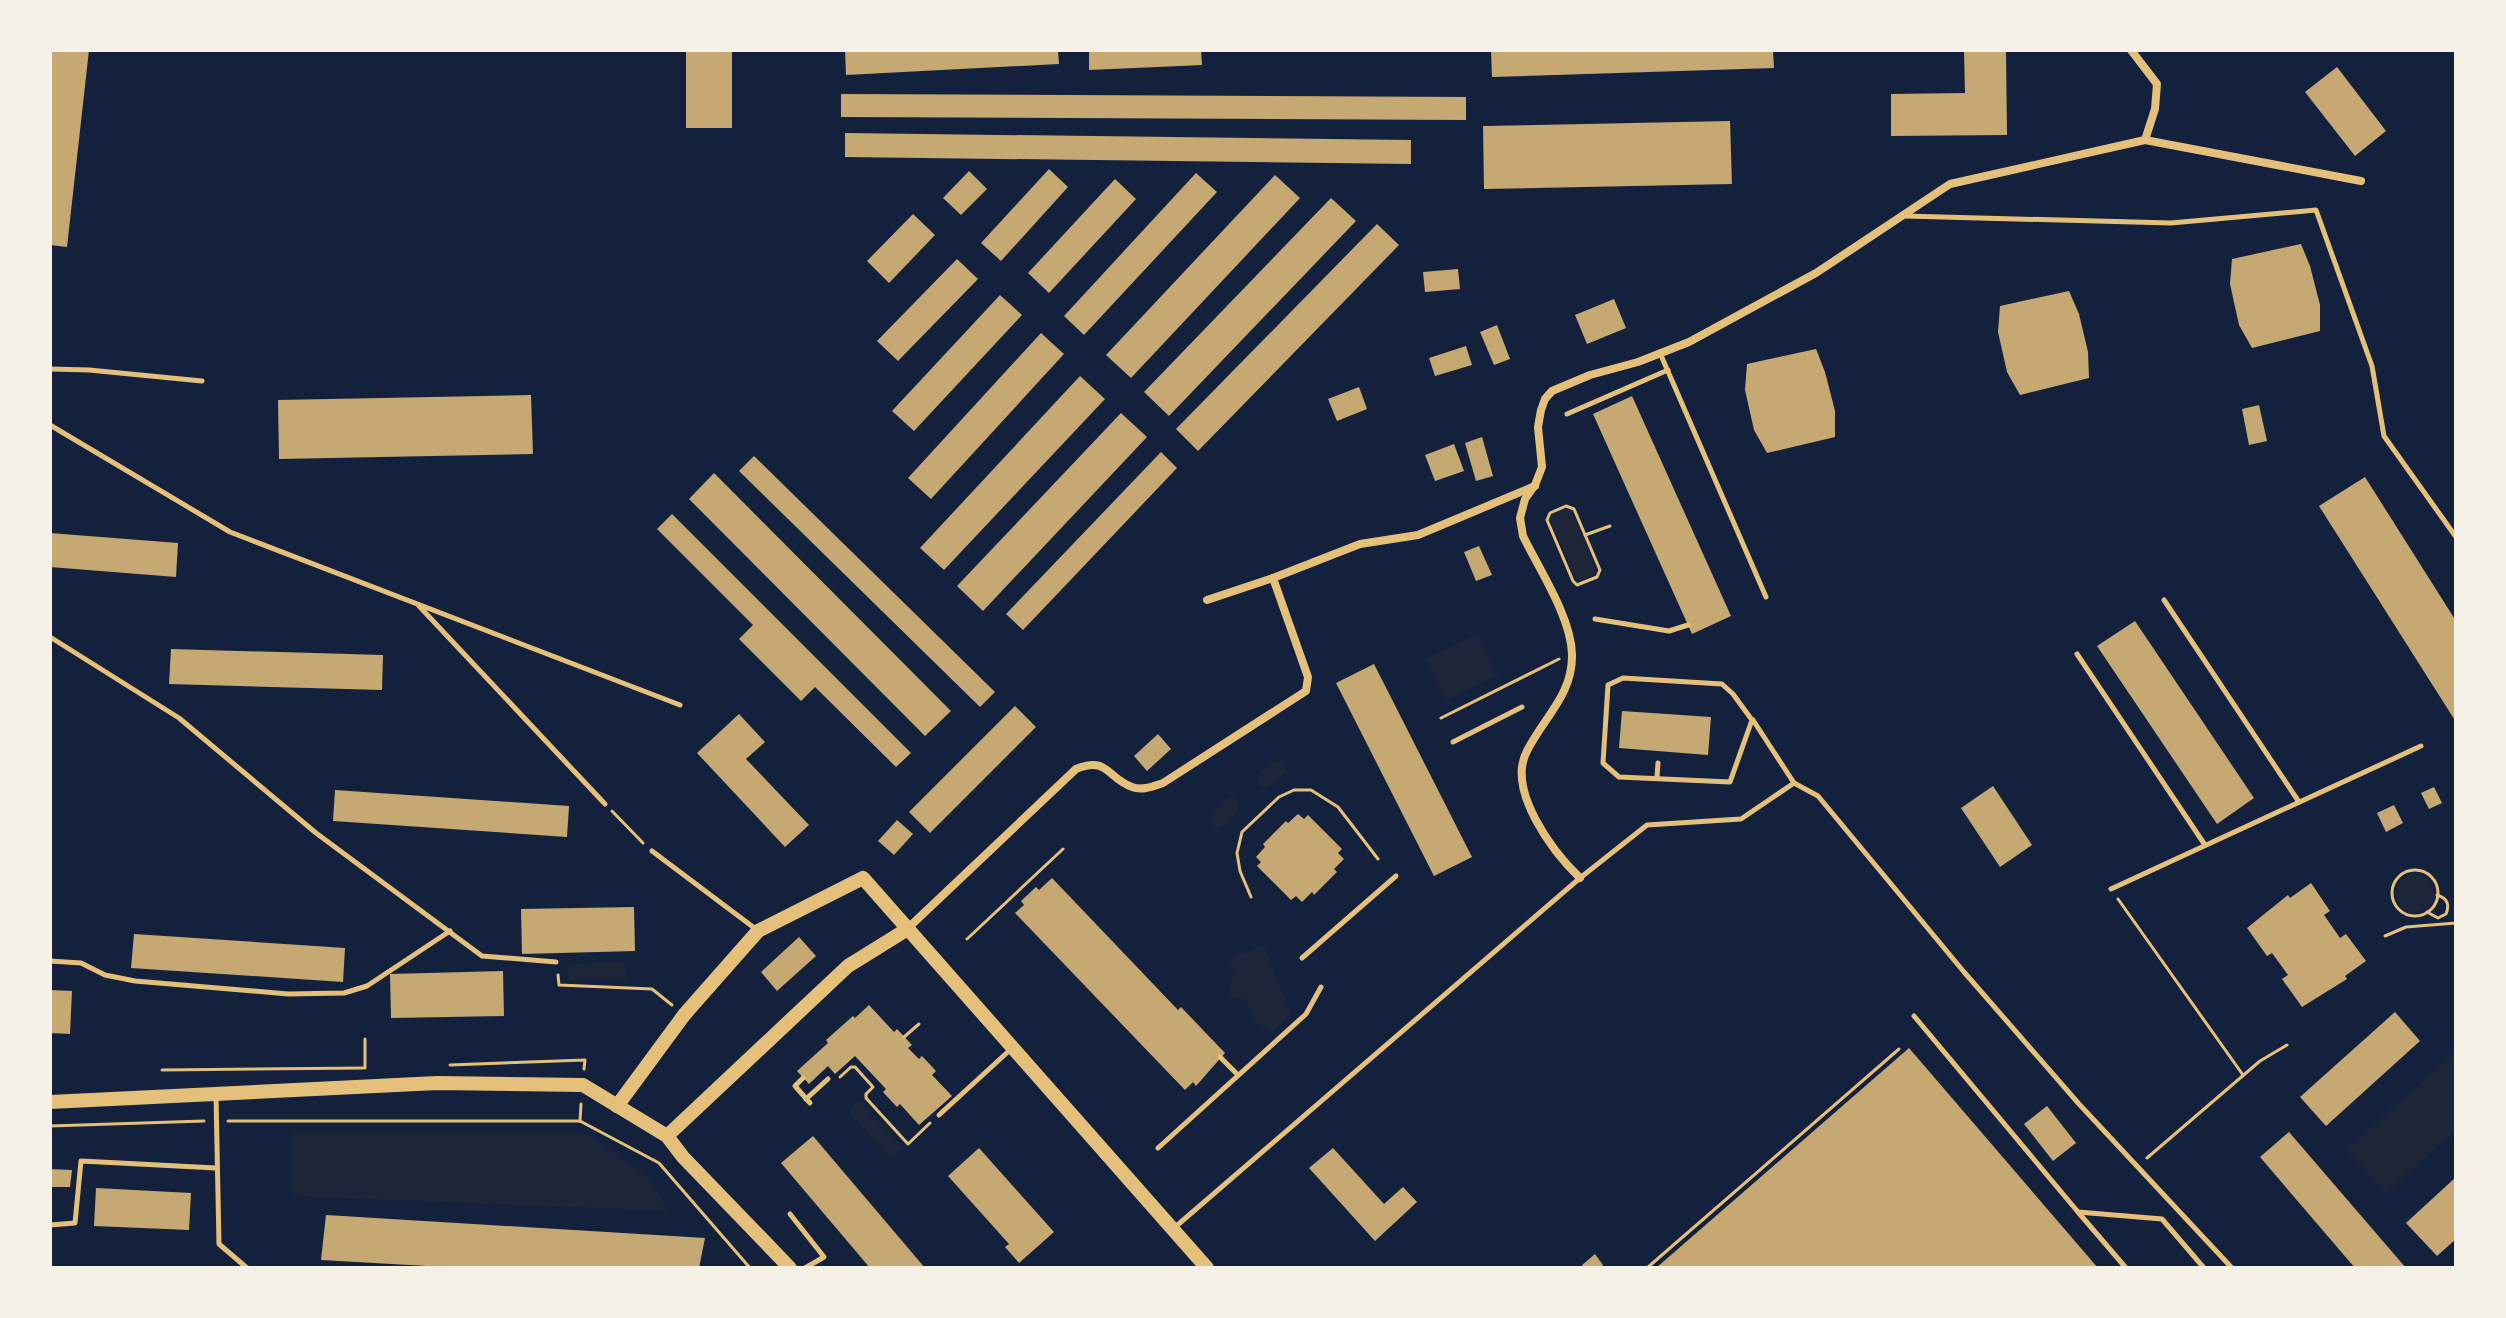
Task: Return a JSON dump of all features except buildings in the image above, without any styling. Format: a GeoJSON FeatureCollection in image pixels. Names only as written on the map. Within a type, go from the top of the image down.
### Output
{"type":"FeatureCollection","features":[{"type":"Feature","properties":{"kind":"street"},"geometry":{"type":"LineString","coordinates":[[2131,50],[2157,84],[2155,109],[2145,140]]}},
{"type":"Feature","properties":{"kind":"street"},"geometry":{"type":"LineString","coordinates":[[1580,878],[1557,855],[1542,830],[1528,802],[1521,768],[1525,754],[1567,687],[1572,652],[1565,621],[1523,536],[1520,518],[1525,499],[1542,467],[1538,427],[1545,399],[1552,391],[1689,342],[1816,273],[1950,184],[2145,140],[2361,181]]}},
{"type":"Feature","properties":{"kind":"street"},"geometry":{"type":"LineString","coordinates":[[1207,600],[1360,544],[1418,535],[1535,485]]}},
{"type":"Feature","properties":{"kind":"street"},"geometry":{"type":"LineString","coordinates":[[667,1136],[848,966],[906,930],[1076,769],[1089,764],[1100,765],[1133,788],[1149,788],[1163,783],[1306,691],[1308,677],[1273,578]]}},
{"type":"Feature","properties":{"kind":"street"},"geometry":{"type":"LineString","coordinates":[[617,1106],[684,1015],[758,931],[863,878],[1207,1268]]}},
{"type":"Feature","properties":{"kind":"street"},"geometry":{"type":"LineString","coordinates":[[50,1102],[437,1083],[583,1085],[667,1136],[683,1157],[790,1268]]}},
{"type":"Feature","properties":{"kind":"lane"},"geometry":{"type":"LineString","coordinates":[[1904,216],[2171,223],[2316,210],[2372,366],[2384,436],[2456,537]]}},
{"type":"Feature","properties":{"kind":"lane"},"geometry":{"type":"LineString","coordinates":[[1660,353],[1766,597]]}},
{"type":"Feature","properties":{"kind":"lane"},"geometry":{"type":"LineString","coordinates":[[50,369],[202,381]]}},
{"type":"Feature","properties":{"kind":"lane"},"geometry":{"type":"LineString","coordinates":[[1567,414],[1668,370]]}},
{"type":"Feature","properties":{"kind":"lane"},"geometry":{"type":"LineString","coordinates":[[50,425],[230,532],[680,705]]}},
{"type":"Feature","properties":{"kind":"lane"},"geometry":{"type":"LineString","coordinates":[[2164,600],[2299,802]]}},
{"type":"Feature","properties":{"kind":"lane"},"geometry":{"type":"LineString","coordinates":[[417,603],[605,804]]}},
{"type":"Feature","properties":{"kind":"lane"},"geometry":{"type":"LineString","coordinates":[[1595,619],[1669,631],[1688,625]]}},
{"type":"Feature","properties":{"kind":"lane"},"geometry":{"type":"LineString","coordinates":[[50,637],[179,718],[316,833],[482,956],[556,962]]}},
{"type":"Feature","properties":{"kind":"lane"},"geometry":{"type":"LineString","coordinates":[[2077,654],[2205,845]]}},
{"type":"Feature","properties":{"kind":"lane"},"geometry":{"type":"LineString","coordinates":[[1752,720],[1730,782],[1619,777],[1603,763],[1608,685],[1623,678],[1722,684],[1752,720],[1794,783],[1818,796],[2079,1104],[2232,1268]]}},
{"type":"Feature","properties":{"kind":"lane"},"geometry":{"type":"LineString","coordinates":[[1453,742],[1522,707]]}},
{"type":"Feature","properties":{"kind":"lane"},"geometry":{"type":"LineString","coordinates":[[2111,889],[2421,746]]}},
{"type":"Feature","properties":{"kind":"lane"},"geometry":{"type":"LineString","coordinates":[[1657,777],[1658,763]]}},
{"type":"Feature","properties":{"kind":"lane"},"geometry":{"type":"LineString","coordinates":[[1173,1229],[1580,878],[1647,825],[1741,819],[1794,783]]}},
{"type":"Feature","properties":{"kind":"lane"},"geometry":{"type":"LineString","coordinates":[[652,851],[758,931]]}},
{"type":"Feature","properties":{"kind":"lane"},"geometry":{"type":"LineString","coordinates":[[1302,958],[1396,876]]}},
{"type":"Feature","properties":{"kind":"lane"},"geometry":{"type":"LineString","coordinates":[[50,961],[81,963],[105,975],[135,981],[288,994],[344,993],[367,986],[450,931]]}},
{"type":"Feature","properties":{"kind":"lane"},"geometry":{"type":"LineString","coordinates":[[1158,1148],[1306,1014],[1321,987]]}},
{"type":"Feature","properties":{"kind":"lane"},"geometry":{"type":"LineString","coordinates":[[1914,1016],[2126,1268]]}},
{"type":"Feature","properties":{"kind":"lane"},"geometry":{"type":"LineString","coordinates":[[939,1115],[1012,1048]]}},
{"type":"Feature","properties":{"kind":"lane"},"geometry":{"type":"LineString","coordinates":[[1220,1057],[1238,1075]]}},
{"type":"Feature","properties":{"kind":"lane"},"geometry":{"type":"LineString","coordinates":[[803,1078],[795,1086],[808,1101],[828,1079]]}},
{"type":"Feature","properties":{"kind":"lane"},"geometry":{"type":"LineString","coordinates":[[216,1095],[219,1244],[247,1268]]}},
{"type":"Feature","properties":{"kind":"lane"},"geometry":{"type":"LineString","coordinates":[[50,1225],[75,1223],[81,1161],[216,1168]]}},
{"type":"Feature","properties":{"kind":"lane"},"geometry":{"type":"LineString","coordinates":[[2078,1212],[2162,1219],[2204,1268]]}},
{"type":"Feature","properties":{"kind":"lane"},"geometry":{"type":"LineString","coordinates":[[790,1214],[824,1257],[805,1268]]}},
{"type":"Feature","properties":{"kind":"path"},"geometry":{"type":"LineString","coordinates":[[1571,506],[1585,535],[1600,574],[1577,585],[1547,516],[1571,506]]}},
{"type":"Feature","properties":{"kind":"path"},"geometry":{"type":"LineString","coordinates":[[1585,535],[1610,526]]}},
{"type":"Feature","properties":{"kind":"path"},"geometry":{"type":"LineString","coordinates":[[1441,718],[1561,658]]}},
{"type":"Feature","properties":{"kind":"path"},"geometry":{"type":"LineString","coordinates":[[1251,897],[1238,862],[1242,832],[1279,797],[1294,790],[1311,790],[1338,807],[1378,859]]}},
{"type":"Feature","properties":{"kind":"path"},"geometry":{"type":"LineString","coordinates":[[605,804],[652,851]]}},
{"type":"Feature","properties":{"kind":"path"},"geometry":{"type":"LineString","coordinates":[[967,939],[1063,849]]}},
{"type":"Feature","properties":{"kind":"path"},"geometry":{"type":"LineString","coordinates":[[2415,869],[2424,871],[2436,884],[2437,895],[2431,909],[2426,912],[2414,916],[2398,909],[2391,892],[2398,876],[2415,869]]}},
{"type":"Feature","properties":{"kind":"path"},"geometry":{"type":"LineString","coordinates":[[2111,889],[2152,951],[2243,1075]]}},
{"type":"Feature","properties":{"kind":"path"},"geometry":{"type":"LineString","coordinates":[[2426,912],[2434,918],[2446,914],[2448,904],[2437,895]]}},
{"type":"Feature","properties":{"kind":"path"},"geometry":{"type":"LineString","coordinates":[[2414,916],[2414,926]]}},
{"type":"Feature","properties":{"kind":"path"},"geometry":{"type":"LineString","coordinates":[[2385,936],[2414,926],[2456,923]]}},
{"type":"Feature","properties":{"kind":"path"},"geometry":{"type":"LineString","coordinates":[[556,962],[559,985],[652,989],[684,1015]]}},
{"type":"Feature","properties":{"kind":"path"},"geometry":{"type":"LineString","coordinates":[[904,1037],[919,1024]]}},
{"type":"Feature","properties":{"kind":"path"},"geometry":{"type":"LineString","coordinates":[[365,1039],[365,1068]]}},
{"type":"Feature","properties":{"kind":"path"},"geometry":{"type":"LineString","coordinates":[[2146,1159],[2260,1061],[2287,1045]]}},
{"type":"Feature","properties":{"kind":"path"},"geometry":{"type":"LineString","coordinates":[[1647,1268],[1899,1049]]}},
{"type":"Feature","properties":{"kind":"path"},"geometry":{"type":"LineString","coordinates":[[828,1079],[837,1080],[855,1067],[873,1087],[866,1098],[908,1144],[939,1115]]}},
{"type":"Feature","properties":{"kind":"path"},"geometry":{"type":"LineString","coordinates":[[50,1126],[216,1121],[580,1121],[659,1163],[750,1268]]}},
{"type":"Feature","properties":{"kind":"shaded area"},"geometry":{"type":"Polygon","coordinates":[[[1571,510],[1597,570],[1595,575],[1581,582],[1576,579],[1550,520],[1552,515],[1571,510]]]}},
{"type":"Feature","properties":{"kind":"shaded area"},"geometry":{"type":"Polygon","coordinates":[[[1477,634],[1498,675],[1446,700],[1425,659],[1477,634]]]}},
{"type":"Feature","properties":{"kind":"shaded area"},"geometry":{"type":"Polygon","coordinates":[[[1275,761],[1283,762],[1287,772],[1268,787],[1259,787],[1256,776],[1275,761]]]}},
{"type":"Feature","properties":{"kind":"shaded area"},"geometry":{"type":"Polygon","coordinates":[[[1233,797],[1239,803],[1235,815],[1217,828],[1213,825],[1212,814],[1226,799],[1233,797]]]}},
{"type":"Feature","properties":{"kind":"shaded area"},"geometry":{"type":"Polygon","coordinates":[[[2415,874],[2428,880],[2434,893],[2428,906],[2415,912],[2402,906],[2396,893],[2402,880],[2415,874]]]}},
{"type":"Feature","properties":{"kind":"shaded area"},"geometry":{"type":"Polygon","coordinates":[[[1264,945],[1290,1013],[1273,1031],[1255,1022],[1246,1000],[1228,996],[1235,973],[1229,959],[1264,945]]]}},
{"type":"Feature","properties":{"kind":"shaded area"},"geometry":{"type":"Polygon","coordinates":[[[624,962],[627,980],[568,980],[568,964],[624,962]]]}},
{"type":"Feature","properties":{"kind":"shaded area"},"geometry":{"type":"Polygon","coordinates":[[[2456,1052],[2456,1130],[2386,1193],[2346,1150],[2456,1052]]]}},
{"type":"Feature","properties":{"kind":"shaded area"},"geometry":{"type":"Polygon","coordinates":[[[859,1101],[903,1148],[891,1158],[848,1111],[859,1101]]]}},
{"type":"Feature","properties":{"kind":"shaded area"},"geometry":{"type":"Polygon","coordinates":[[[292,1132],[584,1132],[648,1177],[668,1211],[293,1196],[292,1132]]]}}]}
